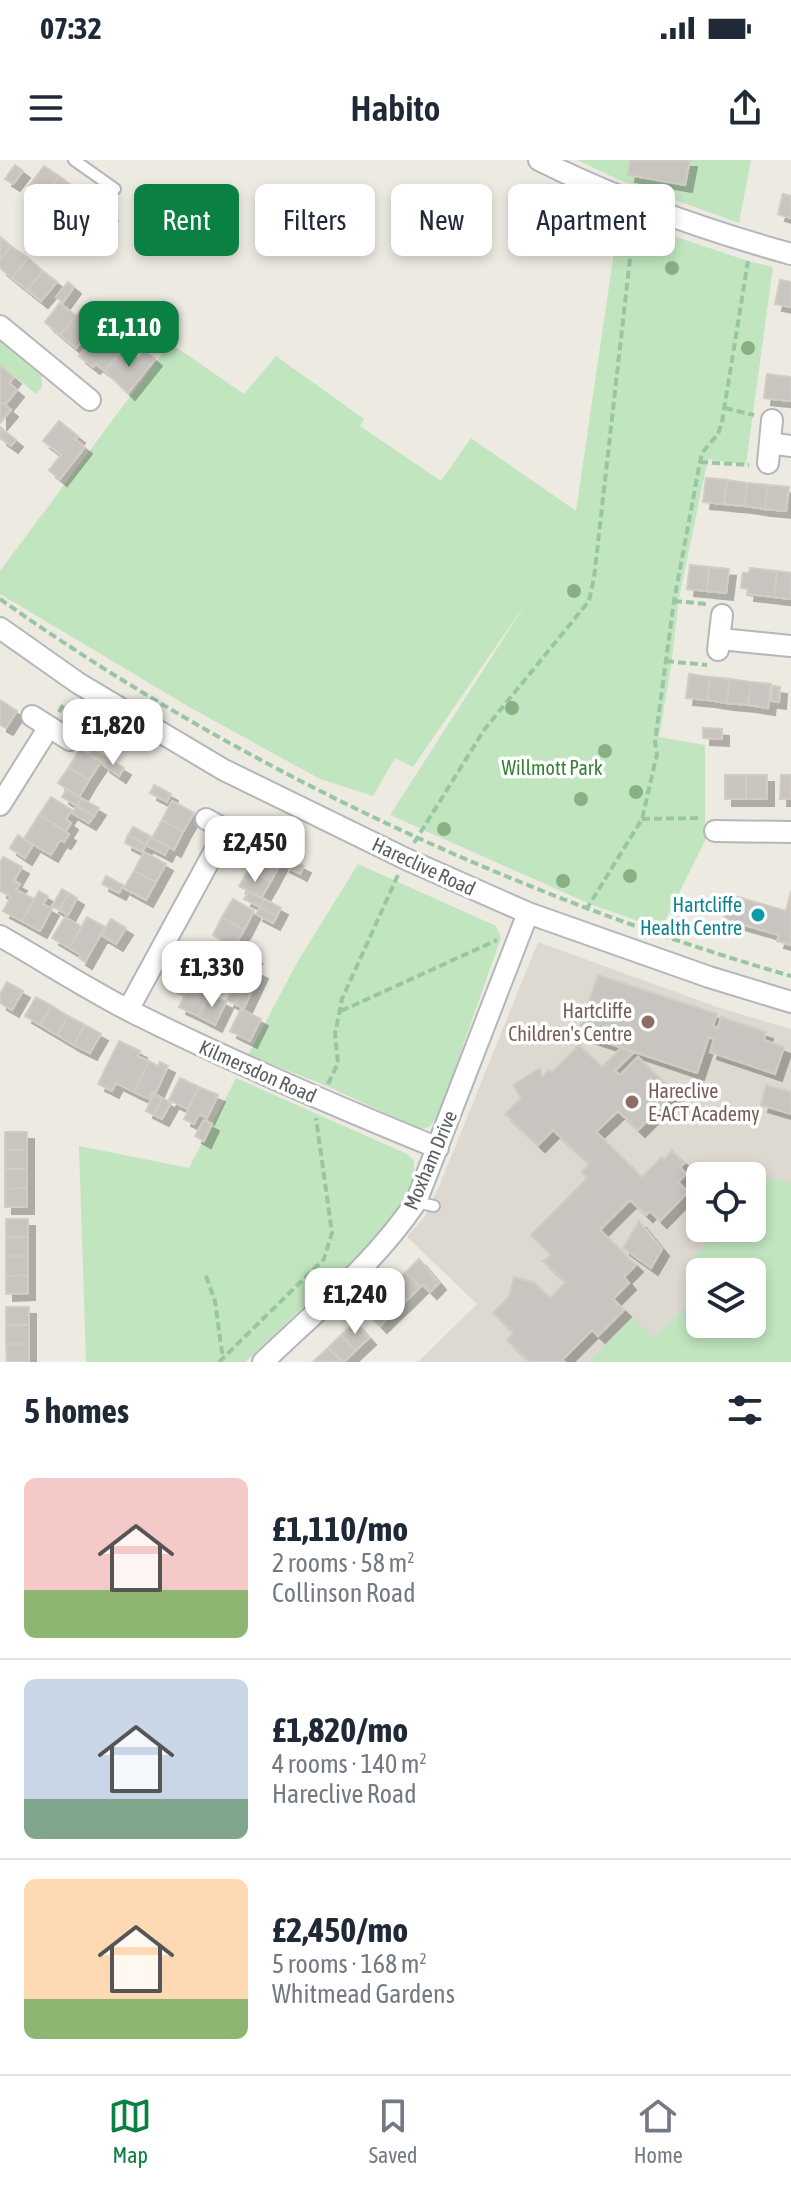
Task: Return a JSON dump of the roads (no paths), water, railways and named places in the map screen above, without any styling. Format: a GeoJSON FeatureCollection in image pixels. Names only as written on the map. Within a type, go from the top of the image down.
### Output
{"type":"FeatureCollection","features":[{"type":"Feature","properties":{"kind":"street"},"geometry":{"type":"LineString","coordinates":[[539,160],[583,182],[751,243],[791,254]]}},
{"type":"Feature","properties":{"kind":"street"},"geometry":{"type":"LineString","coordinates":[[0,326],[90,400]]}},
{"type":"Feature","properties":{"kind":"street"},"geometry":{"type":"LineString","coordinates":[[772,420],[776,451]]}},
{"type":"Feature","properties":{"kind":"street"},"geometry":{"type":"LineString","coordinates":[[722,615],[719,644],[791,646]]}},
{"type":"Feature","properties":{"kind":"street","name":"Hareclive Road"},"geometry":{"type":"LineString","coordinates":[[0,628],[78,683],[224,770],[406,859],[528,913],[709,977],[791,1002]]}},
{"type":"Feature","properties":{"kind":"street"},"geometry":{"type":"LineString","coordinates":[[0,805],[40,721],[70,740]]}},
{"type":"Feature","properties":{"kind":"street"},"geometry":{"type":"LineString","coordinates":[[206,819],[246,841]]}},
{"type":"Feature","properties":{"kind":"street"},"geometry":{"type":"LineString","coordinates":[[128,1010],[226,830]]}},
{"type":"Feature","properties":{"kind":"street"},"geometry":{"type":"LineString","coordinates":[[715,831],[791,832]]}},
{"type":"Feature","properties":{"kind":"street","name":"Moxham Drive"},"geometry":{"type":"LineString","coordinates":[[263,1362],[425,1204],[438,1148],[528,913]]}},
{"type":"Feature","properties":{"kind":"street","name":"Kilmersdon Road"},"geometry":{"type":"LineString","coordinates":[[0,936],[128,1010],[319,1099],[438,1148]]}},
{"type":"Feature","properties":{"kind":"lane"},"geometry":{"type":"LineString","coordinates":[[74,160],[108,184]]}},
{"type":"Feature","properties":{"kind":"place","name":"Hartcliffe Health Centre"},"geometry":{"type":"Point","coordinates":[758,915]}},
{"type":"Feature","properties":{"kind":"place","name":"Hartcliffe Children's Centre"},"geometry":{"type":"Point","coordinates":[648,1022]}},
{"type":"Feature","properties":{"kind":"place","name":"Hareclive E-ACT Academy"},"geometry":{"type":"Point","coordinates":[632,1102]}},
{"type":"Feature","properties":{"kind":"park label","name":"Willmott Park"},"geometry":{"type":"Point","coordinates":[552,767]}}]}
